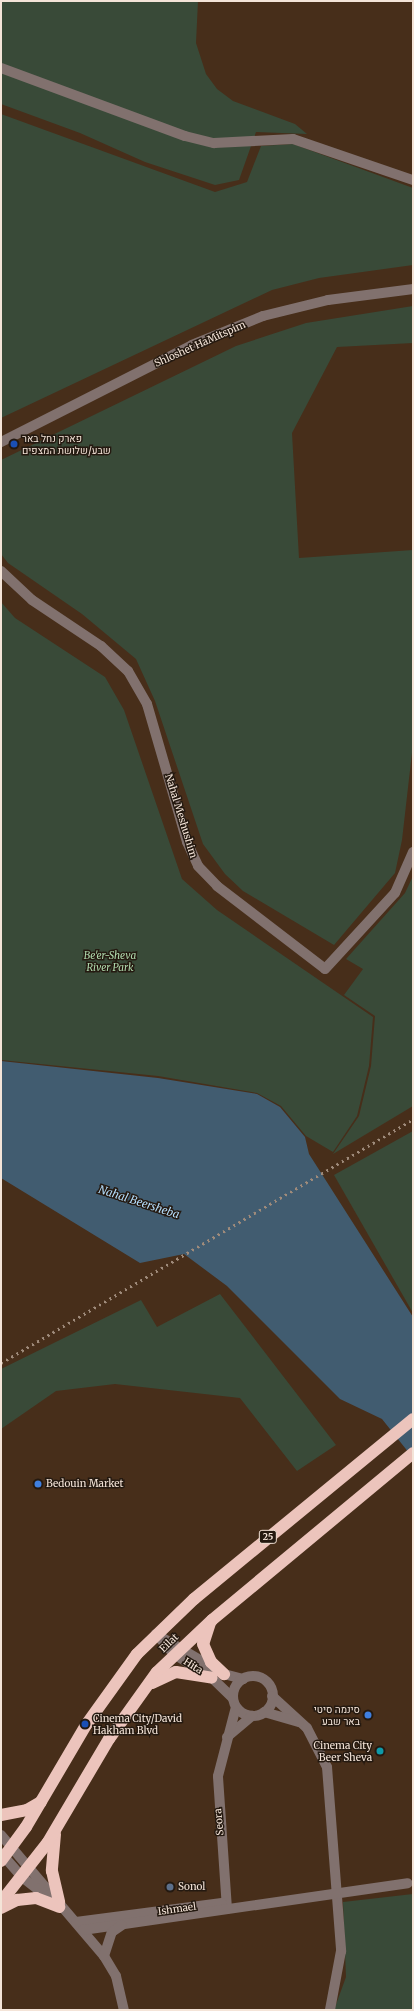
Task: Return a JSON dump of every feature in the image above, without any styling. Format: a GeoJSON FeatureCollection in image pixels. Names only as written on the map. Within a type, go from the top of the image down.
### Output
{"type":"FeatureCollection","features":[{"type":"Feature","properties":{"kind":"highway","name":"Eilat"},"geometry":{"type":"LineString","coordinates":[[2,1857],[12,1847],[43,1800],[120,1675],[156,1634],[413,1419]]}},
{"type":"Feature","properties":{"kind":"highway","name":"Eilat"},"geometry":{"type":"LineString","coordinates":[[1,1902],[30,1867],[56,1829],[141,1691],[177,1651],[411,1454]]}},
{"type":"Feature","properties":{"kind":"highway"},"geometry":{"type":"LineString","coordinates":[[212,1620],[203,1644],[211,1662],[224,1674]]}},
{"type":"Feature","properties":{"kind":"highway"},"geometry":{"type":"LineString","coordinates":[[141,1691],[176,1672],[212,1678]]}},
{"type":"Feature","properties":{"kind":"highway"},"geometry":{"type":"LineString","coordinates":[[1,1815],[27,1810],[43,1800]]}},
{"type":"Feature","properties":{"kind":"highway"},"geometry":{"type":"LineString","coordinates":[[1,1908],[17,1900],[36,1898],[60,1904],[52,1859],[56,1829]]}},
{"type":"Feature","properties":{"kind":"street"},"geometry":{"type":"LineString","coordinates":[[1,68],[184,136],[214,143],[293,139],[413,180]]}},
{"type":"Feature","properties":{"kind":"street","name":"Shloshet HaMitspim"},"geometry":{"type":"LineString","coordinates":[[1,442],[192,345],[256,319],[328,300],[413,289]]}},
{"type":"Feature","properties":{"kind":"street","name":"Nahal Meshushim"},"geometry":{"type":"LineString","coordinates":[[1,571],[32,600],[101,646],[128,671],[147,704],[187,842],[198,866],[217,886],[324,969],[395,893],[413,852]]}},
{"type":"Feature","properties":{"kind":"street","name":"Hita"},"geometry":{"type":"LineString","coordinates":[[156,1634],[212,1678],[234,1703],[252,1716]]}},
{"type":"Feature","properties":{"kind":"street","name":"Hita"},"geometry":{"type":"LineString","coordinates":[[177,1651],[224,1674],[243,1678],[262,1678],[272,1696],[307,1728],[327,1767],[336,1893]]}},
{"type":"Feature","properties":{"kind":"street"},"geometry":{"type":"LineString","coordinates":[[234,1703],[236,1685],[243,1678]]}},
{"type":"Feature","properties":{"kind":"street"},"geometry":{"type":"LineString","coordinates":[[264,1712],[272,1696]]}},
{"type":"Feature","properties":{"kind":"street","name":"Seora"},"geometry":{"type":"LineString","coordinates":[[227,1906],[218,1795],[221,1755],[228,1737],[234,1703]]}},
{"type":"Feature","properties":{"kind":"street"},"geometry":{"type":"LineString","coordinates":[[252,1716],[264,1712],[293,1719],[307,1728]]}},
{"type":"Feature","properties":{"kind":"street","name":"Seora"},"geometry":{"type":"LineString","coordinates":[[228,1737],[252,1716]]}},
{"type":"Feature","properties":{"kind":"street"},"geometry":{"type":"LineString","coordinates":[[1,1835],[30,1867],[104,1956],[116,1976],[124,2010]]}},
{"type":"Feature","properties":{"kind":"street"},"geometry":{"type":"LineString","coordinates":[[2,1857],[22,1877],[60,1904]]}},
{"type":"Feature","properties":{"kind":"street","name":"Ishmael"},"geometry":{"type":"LineString","coordinates":[[73,1918],[278,1902],[408,1883]]}},
{"type":"Feature","properties":{"kind":"street"},"geometry":{"type":"LineString","coordinates":[[330,2010],[341,1951],[336,1893]]}},
{"type":"Feature","properties":{"kind":"street","name":"Ishmael"},"geometry":{"type":"LineString","coordinates":[[83,1930],[227,1906]]}},
{"type":"Feature","properties":{"kind":"street"},"geometry":{"type":"LineString","coordinates":[[104,1956],[112,1932],[122,1924]]}},
{"type":"Feature","properties":{"kind":"green space"},"geometry":{"type":"Polygon","coordinates":[[[1,1],[198,1],[196,43],[206,74],[217,89],[233,101],[295,124],[307,134],[256,132],[239,180],[215,185],[145,162],[80,133],[1,104],[1,1]]]}},
{"type":"Feature","properties":{"kind":"green space"},"geometry":{"type":"Polygon","coordinates":[[[1,114],[215,192],[247,182],[261,146],[293,144],[413,188],[413,265],[319,278],[272,290],[1,418],[1,114]]]}},
{"type":"Feature","properties":{"kind":"green space"},"geometry":{"type":"Polygon","coordinates":[[[413,306],[413,343],[337,347],[292,433],[299,558],[413,550],[413,744],[402,840],[395,873],[334,945],[243,891],[225,874],[203,844],[155,701],[136,659],[82,614],[8,563],[1,554],[1,460],[236,346],[306,323],[413,306]]]}},
{"type":"Feature","properties":{"kind":"green space","name":"Be'er-Sheva River Park"},"geometry":{"type":"Polygon","coordinates":[[[1,602],[15,618],[105,677],[124,710],[182,879],[217,910],[373,1017],[369,1066],[357,1116],[333,1152],[306,1136],[281,1106],[257,1093],[158,1076],[1,1060],[1,602]]]}},
{"type":"Feature","properties":{"kind":"green space"},"geometry":{"type":"Polygon","coordinates":[[[413,876],[413,1106],[333,1154],[359,1116],[371,1066],[375,1016],[344,995],[363,969],[346,959],[405,893],[413,876]]]}},
{"type":"Feature","properties":{"kind":"green space"},"geometry":{"type":"Polygon","coordinates":[[[413,1131],[413,1313],[334,1175],[413,1131]]]}},
{"type":"Feature","properties":{"kind":"green space"},"geometry":{"type":"Polygon","coordinates":[[[220,1294],[336,1445],[297,1471],[240,1398],[115,1384],[56,1391],[1,1429],[1,1369],[141,1300],[157,1327],[220,1294]]]}},
{"type":"Feature","properties":{"kind":"green space"},"geometry":{"type":"Polygon","coordinates":[[[413,1894],[413,2010],[334,2010],[346,1977],[343,1902],[413,1894]]]}},
{"type":"Feature","properties":{"kind":"water","name":"Nahal Beersheba"},"geometry":{"type":"Polygon","coordinates":[[[1,1061],[158,1078],[257,1094],[280,1107],[305,1137],[309,1154],[413,1317],[413,1458],[382,1419],[340,1399],[227,1286],[184,1254],[140,1263],[1,1178],[1,1061]]]}},
{"type":"Feature","properties":{"kind":"railway"},"geometry":{"type":"LineString","coordinates":[[1,1363],[413,1119]]}},
{"type":"Feature","properties":{"kind":"place","name":"פארק נחל באר שבע/שלושת המצפים"},"geometry":{"type":"Point","coordinates":[14,444]}},
{"type":"Feature","properties":{"kind":"place","name":"Bedouin Market"},"geometry":{"type":"Point","coordinates":[38,1484]}},
{"type":"Feature","properties":{"kind":"place","name":"סינמה סיטי באר שבע"},"geometry":{"type":"Point","coordinates":[368,1715]}},
{"type":"Feature","properties":{"kind":"place","name":"Cinema City/David Hakham Blvd"},"geometry":{"type":"Point","coordinates":[85,1724]}},
{"type":"Feature","properties":{"kind":"place","name":"Cinema City Beer Sheva"},"geometry":{"type":"Point","coordinates":[380,1751]}},
{"type":"Feature","properties":{"kind":"place","name":"Sonol"},"geometry":{"type":"Point","coordinates":[170,1887]}}]}
